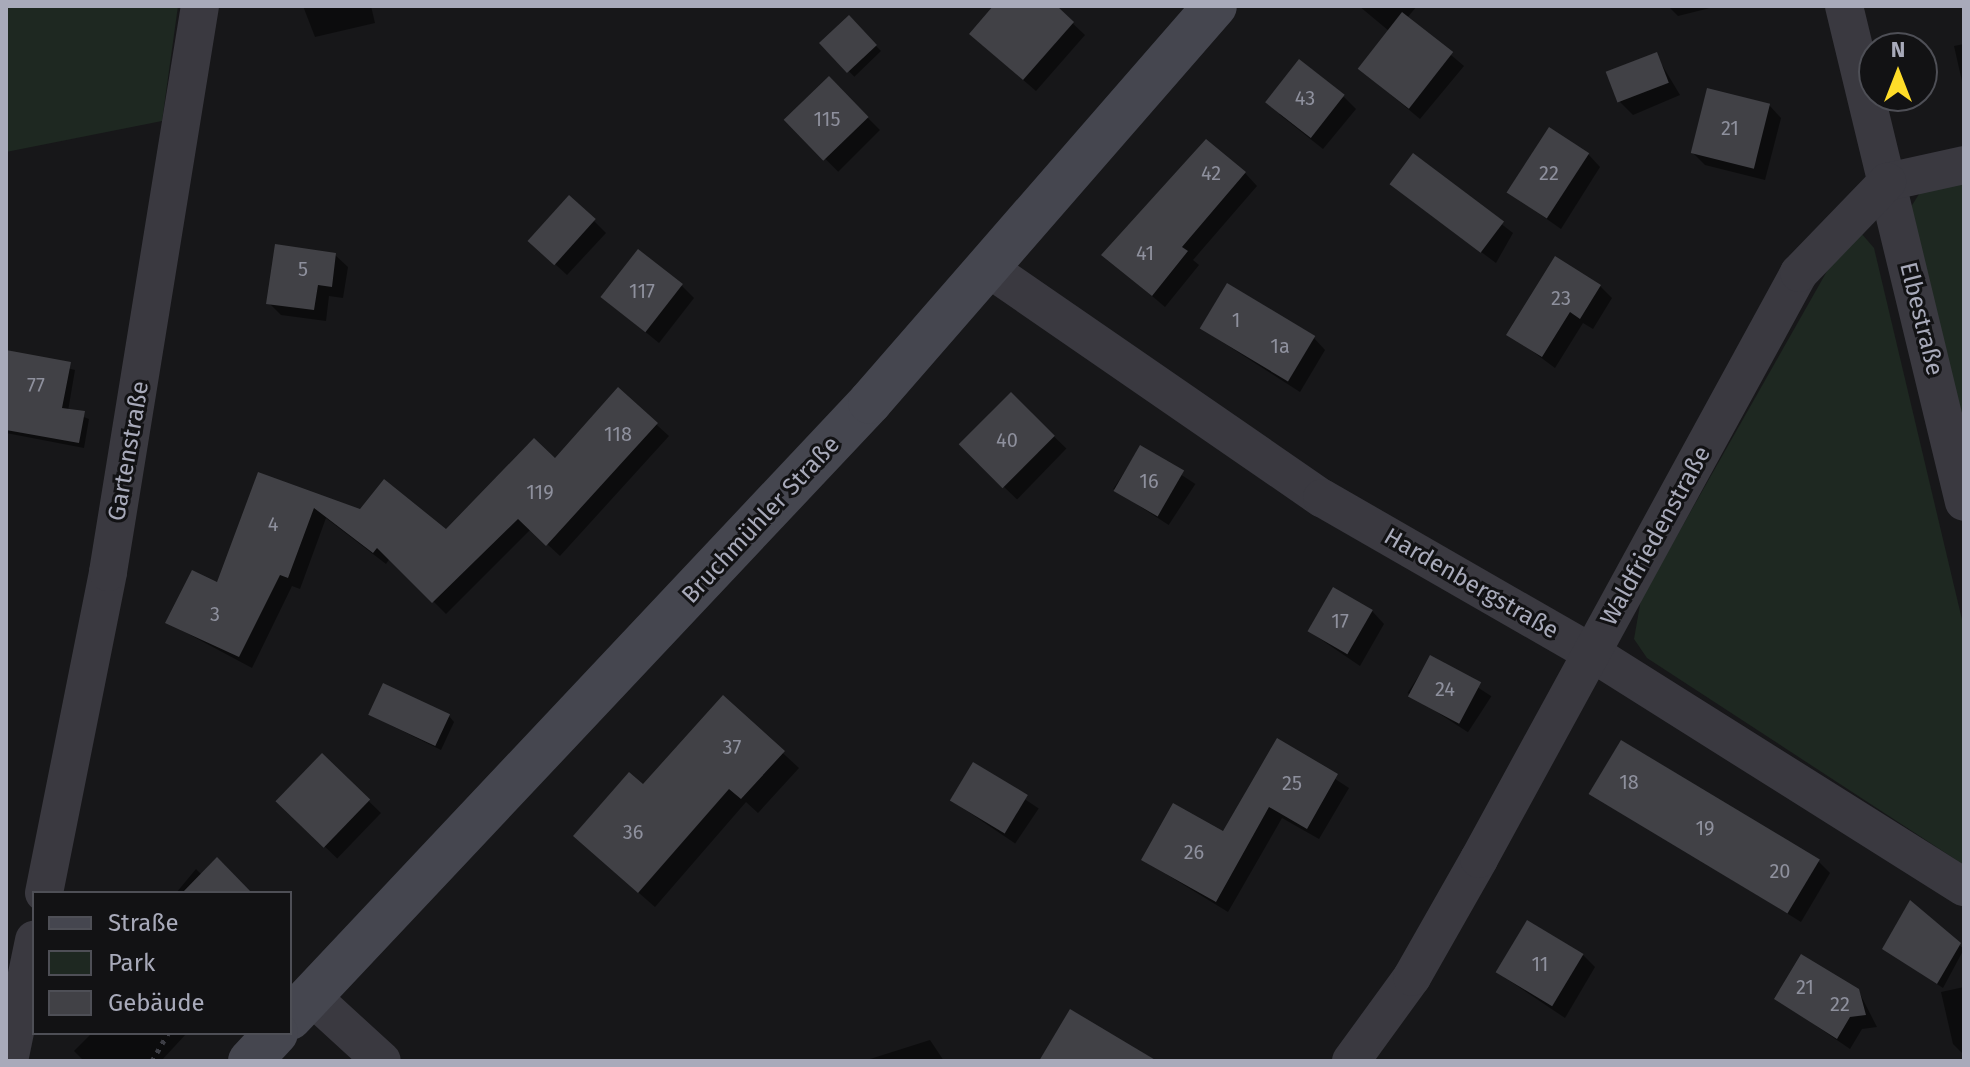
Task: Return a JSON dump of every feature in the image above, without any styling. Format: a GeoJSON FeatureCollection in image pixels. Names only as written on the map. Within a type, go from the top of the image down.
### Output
{"type":"FeatureCollection","features":[{"type":"Feature","properties":{"kind":"street","name":"Gartenstraße"},"geometry":{"type":"LineString","coordinates":[[44,891],[108,572],[200,6]]}},
{"type":"Feature","properties":{"kind":"street","name":"Bruchmühler Straße"},"geometry":{"type":"LineString","coordinates":[[300,1007],[730,555],[988,268],[1215,6]]}},
{"type":"Feature","properties":{"kind":"street"},"geometry":{"type":"LineString","coordinates":[[1844,6],[1887,182],[1964,165]]}},
{"type":"Feature","properties":{"kind":"street","name":"Elbestraße"},"geometry":{"type":"LineString","coordinates":[[1887,182],[1964,502]]}},
{"type":"Feature","properties":{"kind":"street","name":"Waldfriedenstraße"},"geometry":{"type":"LineString","coordinates":[[1351,1061],[1412,977],[1799,273],[1887,182]]}},
{"type":"Feature","properties":{"kind":"street","name":"Hardenbergstraße"},"geometry":{"type":"LineString","coordinates":[[988,268],[1322,498],[1592,653],[1964,887]]}},
{"type":"Feature","properties":{"kind":"street"},"geometry":{"type":"LineString","coordinates":[[9,1061],[32,950]]}},
{"type":"Feature","properties":{"kind":"street"},"geometry":{"type":"LineString","coordinates":[[300,1007],[382,1061]]}},
{"type":"Feature","properties":{"kind":"street"},"geometry":{"type":"LineString","coordinates":[[250,1061],[274,1035]]}},
{"type":"Feature","properties":{"kind":"path"},"geometry":{"type":"LineString","coordinates":[[152,1061],[167,1035]]}},
{"type":"Feature","properties":{"kind":"green space"},"geometry":{"type":"Polygon","coordinates":[[[6,6],[178,6],[162,121],[6,152],[6,6]]]}},
{"type":"Feature","properties":{"kind":"green space"},"geometry":{"type":"Polygon","coordinates":[[[1964,177],[1964,456],[1909,210],[1921,191],[1964,177]]]}},
{"type":"Feature","properties":{"kind":"green space"},"geometry":{"type":"Polygon","coordinates":[[[1861,233],[1874,248],[1964,628],[1964,865],[1647,658],[1634,639],[1641,599],[1835,257],[1861,233]]]}},
{"type":"Feature","properties":{"kind":"building"},"geometry":{"type":"Polygon","coordinates":[[[993,6],[1057,6],[1074,22],[1023,80],[969,34],[993,6]]]}},
{"type":"Feature","properties":{"kind":"building"},"geometry":{"type":"Polygon","coordinates":[[[1402,12],[1453,52],[1409,109],[1358,69],[1402,12]]]}},
{"type":"Feature","properties":{"kind":"building"},"geometry":{"type":"Polygon","coordinates":[[[849,15],[877,45],[847,73],[819,43],[849,15]]]}},
{"type":"Feature","properties":{"kind":"building"},"geometry":{"type":"Polygon","coordinates":[[[1657,52],[1669,83],[1617,103],[1606,72],[1657,52]]]}},
{"type":"Feature","properties":{"kind":"building"},"geometry":{"type":"Polygon","coordinates":[[[1299,59],[1345,95],[1311,138],[1265,102],[1299,59]]]}},
{"type":"Feature","properties":{"kind":"building"},"geometry":{"type":"Polygon","coordinates":[[[829,76],[869,117],[823,161],[784,120],[829,76]]]}},
{"type":"Feature","properties":{"kind":"building"},"geometry":{"type":"Polygon","coordinates":[[[1707,88],[1770,104],[1754,169],[1691,153],[1707,88]]]}},
{"type":"Feature","properties":{"kind":"building"},"geometry":{"type":"Polygon","coordinates":[[[1549,127],[1589,153],[1547,219],[1507,192],[1549,127]]]}},
{"type":"Feature","properties":{"kind":"building"},"geometry":{"type":"Polygon","coordinates":[[[1206,139],[1246,172],[1182,247],[1188,251],[1152,296],[1101,255],[1206,139]]]}},
{"type":"Feature","properties":{"kind":"building"},"geometry":{"type":"Polygon","coordinates":[[[1413,153],[1504,222],[1481,253],[1390,184],[1413,153]]]}},
{"type":"Feature","properties":{"kind":"building"},"geometry":{"type":"Polygon","coordinates":[[[569,195],[596,219],[554,265],[528,241],[569,195]]]}},
{"type":"Feature","properties":{"kind":"building"},"geometry":{"type":"Polygon","coordinates":[[[275,244],[336,253],[332,287],[318,285],[314,310],[266,304],[275,244]]]}},
{"type":"Feature","properties":{"kind":"building"},"geometry":{"type":"Polygon","coordinates":[[[638,249],[683,284],[645,332],[600,297],[638,249]]]}},
{"type":"Feature","properties":{"kind":"building"},"geometry":{"type":"Polygon","coordinates":[[[1555,256],[1601,285],[1580,319],[1570,312],[1542,357],[1506,335],[1555,256]]]}},
{"type":"Feature","properties":{"kind":"building"},"geometry":{"type":"Polygon","coordinates":[[[1227,283],[1315,336],[1288,381],[1200,328],[1227,283]]]}},
{"type":"Feature","properties":{"kind":"building"},"geometry":{"type":"Polygon","coordinates":[[[6,350],[71,362],[62,408],[85,411],[79,443],[6,430],[6,350]]]}},
{"type":"Feature","properties":{"kind":"building"},"geometry":{"type":"Polygon","coordinates":[[[618,387],[658,423],[546,546],[518,519],[432,603],[377,548],[373,553],[314,508],[288,578],[280,575],[239,657],[165,623],[192,570],[217,582],[258,472],[360,509],[384,479],[446,529],[534,438],[555,458],[618,387]]]}},
{"type":"Feature","properties":{"kind":"building"},"geometry":{"type":"Polygon","coordinates":[[[1011,392],[1055,436],[1003,488],[959,444],[1011,392]]]}},
{"type":"Feature","properties":{"kind":"building"},"geometry":{"type":"Polygon","coordinates":[[[1140,445],[1184,470],[1158,516],[1114,491],[1140,445]]]}},
{"type":"Feature","properties":{"kind":"building"},"geometry":{"type":"Polygon","coordinates":[[[1333,587],[1373,610],[1347,654],[1308,631],[1333,587]]]}},
{"type":"Feature","properties":{"kind":"building"},"geometry":{"type":"Polygon","coordinates":[[[1430,655],[1481,682],[1459,724],[1408,696],[1430,655]]]}},
{"type":"Feature","properties":{"kind":"building"},"geometry":{"type":"Polygon","coordinates":[[[383,683],[450,714],[435,746],[368,715],[383,683]]]}},
{"type":"Feature","properties":{"kind":"building"},"geometry":{"type":"Polygon","coordinates":[[[723,695],[785,751],[741,799],[729,789],[638,893],[573,836],[629,772],[643,784],[723,695]]]}},
{"type":"Feature","properties":{"kind":"building"},"geometry":{"type":"Polygon","coordinates":[[[1277,738],[1338,774],[1307,829],[1269,807],[1216,902],[1141,860],[1173,803],[1223,831],[1277,738]]]}},
{"type":"Feature","properties":{"kind":"building"},"geometry":{"type":"Polygon","coordinates":[[[1621,740],[1820,859],[1787,913],[1589,794],[1621,740]]]}},
{"type":"Feature","properties":{"kind":"building"},"geometry":{"type":"Polygon","coordinates":[[[322,753],[370,800],[324,848],[275,801],[322,753]]]}},
{"type":"Feature","properties":{"kind":"building"},"geometry":{"type":"Polygon","coordinates":[[[973,762],[1028,795],[1005,834],[950,801],[973,762]]]}},
{"type":"Feature","properties":{"kind":"building"},"geometry":{"type":"Polygon","coordinates":[[[217,857],[250,891],[184,891],[217,857]]]}},
{"type":"Feature","properties":{"kind":"building"},"geometry":{"type":"Polygon","coordinates":[[[1910,900],[1961,943],[1937,984],[1882,949],[1910,900]]]}},
{"type":"Feature","properties":{"kind":"building"},"geometry":{"type":"Polygon","coordinates":[[[1527,920],[1584,954],[1552,1006],[1496,972],[1527,920]]]}},
{"type":"Feature","properties":{"kind":"building"},"geometry":{"type":"Polygon","coordinates":[[[1801,954],[1859,989],[1866,1015],[1850,1017],[1837,1039],[1774,999],[1801,954]]]}},
{"type":"Feature","properties":{"kind":"building"},"geometry":{"type":"Polygon","coordinates":[[[1070,1009],[1157,1061],[1039,1061],[1070,1009]]]}}]}
